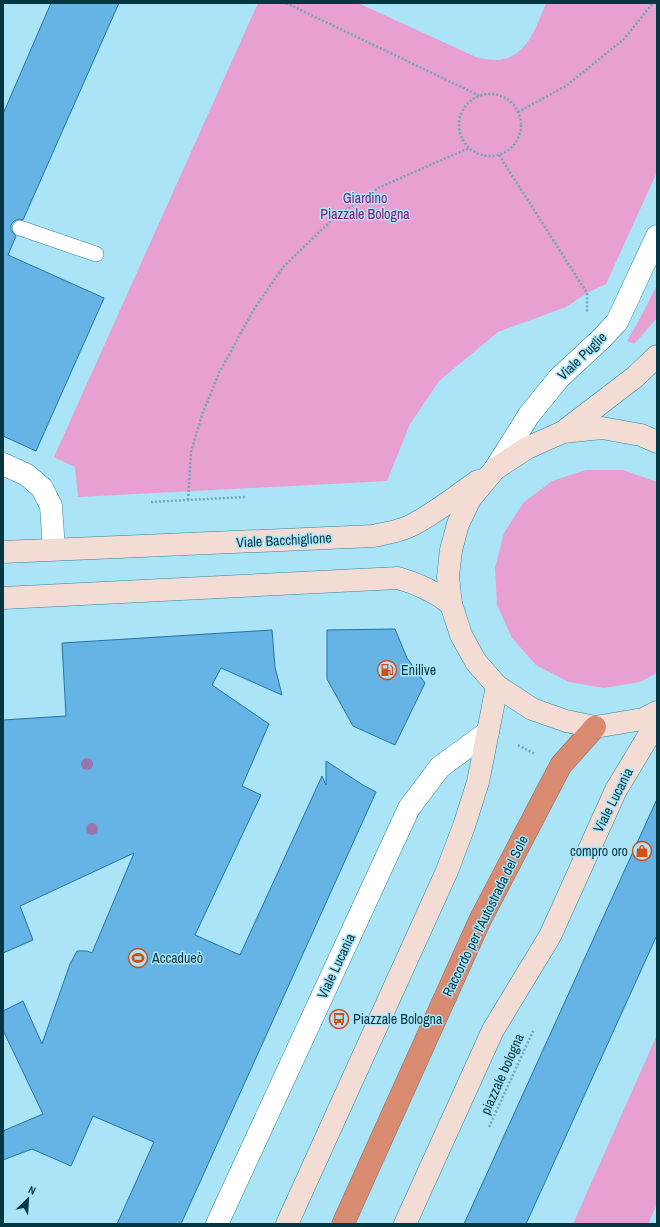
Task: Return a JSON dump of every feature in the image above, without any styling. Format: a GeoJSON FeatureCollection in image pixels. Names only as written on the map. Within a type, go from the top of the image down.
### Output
{"type":"FeatureCollection","features":[{"type":"Feature","properties":{"kind":"highway","name":"Raccordo per l'Autostrada del Sole"},"geometry":{"type":"LineString","coordinates":[[343,1224],[480,920],[561,765],[595,728]]}},
{"type":"Feature","properties":{"kind":"main road"},"geometry":{"type":"LineString","coordinates":[[657,356],[635,377],[564,432],[527,448],[495,469],[470,499],[458,524],[451,550],[448,577],[451,604],[461,634],[476,662],[497,686],[532,709],[566,721],[595,728],[644,719],[657,712]]}},
{"type":"Feature","properties":{"kind":"main road"},"geometry":{"type":"LineString","coordinates":[[564,432],[602,428],[641,435],[657,442]]}},
{"type":"Feature","properties":{"kind":"main road","name":"Viale Bacchiglione"},"geometry":{"type":"LineString","coordinates":[[3,552],[373,536],[393,532],[410,526],[495,469]]}},
{"type":"Feature","properties":{"kind":"main road"},"geometry":{"type":"LineString","coordinates":[[3,598],[398,578],[430,589],[451,604]]}},
{"type":"Feature","properties":{"kind":"main road"},"geometry":{"type":"LineString","coordinates":[[287,1224],[447,871],[464,826],[478,782],[497,686]]}},
{"type":"Feature","properties":{"kind":"main road","name":"Viale Lucania"},"geometry":{"type":"LineString","coordinates":[[405,1224],[493,1030],[550,936],[616,790],[657,722]]}},
{"type":"Feature","properties":{"kind":"street","name":"Viale Puglie"},"geometry":{"type":"LineString","coordinates":[[495,469],[529,415],[559,378],[601,339],[616,322],[657,236]]}},
{"type":"Feature","properties":{"kind":"street"},"geometry":{"type":"LineString","coordinates":[[3,464],[27,475],[42,488],[51,506],[54,549]]}},
{"type":"Feature","properties":{"kind":"street","name":"Viale Lucania"},"geometry":{"type":"LineString","coordinates":[[217,1224],[409,808],[440,767],[488,732]]}},
{"type":"Feature","properties":{"kind":"lane"},"geometry":{"type":"LineString","coordinates":[[20,228],[96,254]]}},
{"type":"Feature","properties":{"kind":"path"},"geometry":{"type":"LineString","coordinates":[[286,3],[480,96]]}},
{"type":"Feature","properties":{"kind":"path"},"geometry":{"type":"LineString","coordinates":[[518,112],[566,86],[624,39],[653,3]]}},
{"type":"Feature","properties":{"kind":"path"},"geometry":{"type":"LineString","coordinates":[[491,94],[502,97],[511,103],[518,112],[521,122],[520,133],[516,143],[508,150],[498,155],[487,156],[477,154],[469,148],[462,139],[459,129],[460,118],[464,108],[471,100],[480,96],[491,94]]}},
{"type":"Feature","properties":{"kind":"path"},"geometry":{"type":"LineString","coordinates":[[188,500],[191,452],[202,415],[219,373],[254,309],[284,266],[334,218],[378,188],[469,148]]}},
{"type":"Feature","properties":{"kind":"path"},"geometry":{"type":"LineString","coordinates":[[498,155],[587,293],[587,314]]}},
{"type":"Feature","properties":{"kind":"path"},"geometry":{"type":"LineString","coordinates":[[151,502],[245,497]]}},
{"type":"Feature","properties":{"kind":"path"},"geometry":{"type":"LineString","coordinates":[[518,745],[540,756]]}},
{"type":"Feature","properties":{"kind":"path","name":"piazzale bologna"},"geometry":{"type":"LineString","coordinates":[[489,1127],[534,1029]]}},
{"type":"Feature","properties":{"kind":"green space","name":"Giardino Piazzale Bologna"},"geometry":{"type":"Polygon","coordinates":[[[258,3],[358,3],[478,58],[497,60],[512,56],[526,45],[535,29],[546,3],[657,3],[657,172],[606,284],[587,293],[566,307],[498,332],[439,381],[410,424],[387,481],[78,497],[75,467],[54,457],[258,3]]]}},
{"type":"Feature","properties":{"kind":"green space"},"geometry":{"type":"Polygon","coordinates":[[[657,285],[657,318],[634,344],[627,341],[636,326],[657,285]]]}},
{"type":"Feature","properties":{"kind":"green space"},"geometry":{"type":"Polygon","coordinates":[[[586,470],[623,470],[657,482],[657,673],[640,682],[604,688],[569,682],[536,665],[512,638],[497,605],[495,568],[504,533],[523,503],[552,481],[586,470]]]}},
{"type":"Feature","properties":{"kind":"green space"},"geometry":{"type":"Polygon","coordinates":[[[657,1035],[657,1204],[648,1224],[573,1224],[657,1035]]]}},
{"type":"Feature","properties":{"kind":"building"},"geometry":{"type":"Polygon","coordinates":[[[51,3],[119,3],[23,220],[19,219],[14,221],[11,225],[11,230],[16,236],[8,255],[104,298],[36,451],[3,436],[3,114],[51,3]]]}},
{"type":"Feature","properties":{"kind":"building"},"geometry":{"type":"Polygon","coordinates":[[[395,629],[407,658],[425,683],[395,745],[353,726],[327,679],[327,630],[395,629]]]}},
{"type":"Feature","properties":{"kind":"building"},"geometry":{"type":"Polygon","coordinates":[[[272,630],[275,667],[282,695],[221,668],[212,685],[269,724],[242,786],[261,795],[195,935],[240,955],[322,776],[326,785],[326,761],[376,792],[181,1224],[117,1224],[154,1142],[93,1116],[71,1166],[32,1149],[3,1160],[3,1131],[43,1114],[3,1030],[3,1011],[23,1001],[42,1044],[70,964],[77,951],[87,951],[92,953],[134,853],[20,906],[33,940],[3,953],[3,720],[66,716],[62,643],[272,630]]]}},
{"type":"Feature","properties":{"kind":"building"},"geometry":{"type":"Polygon","coordinates":[[[657,799],[657,935],[526,1224],[464,1224],[657,799]]]}},
{"type":"Feature","properties":{"kind":"place","name":"Enilive"},"geometry":{"type":"Point","coordinates":[387,670]}},
{"type":"Feature","properties":{"kind":"place","name":"compro oro"},"geometry":{"type":"Point","coordinates":[642,851]}},
{"type":"Feature","properties":{"kind":"place","name":"Accadueò"},"geometry":{"type":"Point","coordinates":[138,958]}},
{"type":"Feature","properties":{"kind":"place","name":"Piazzale Bologna"},"geometry":{"type":"Point","coordinates":[339,1019]}}]}
